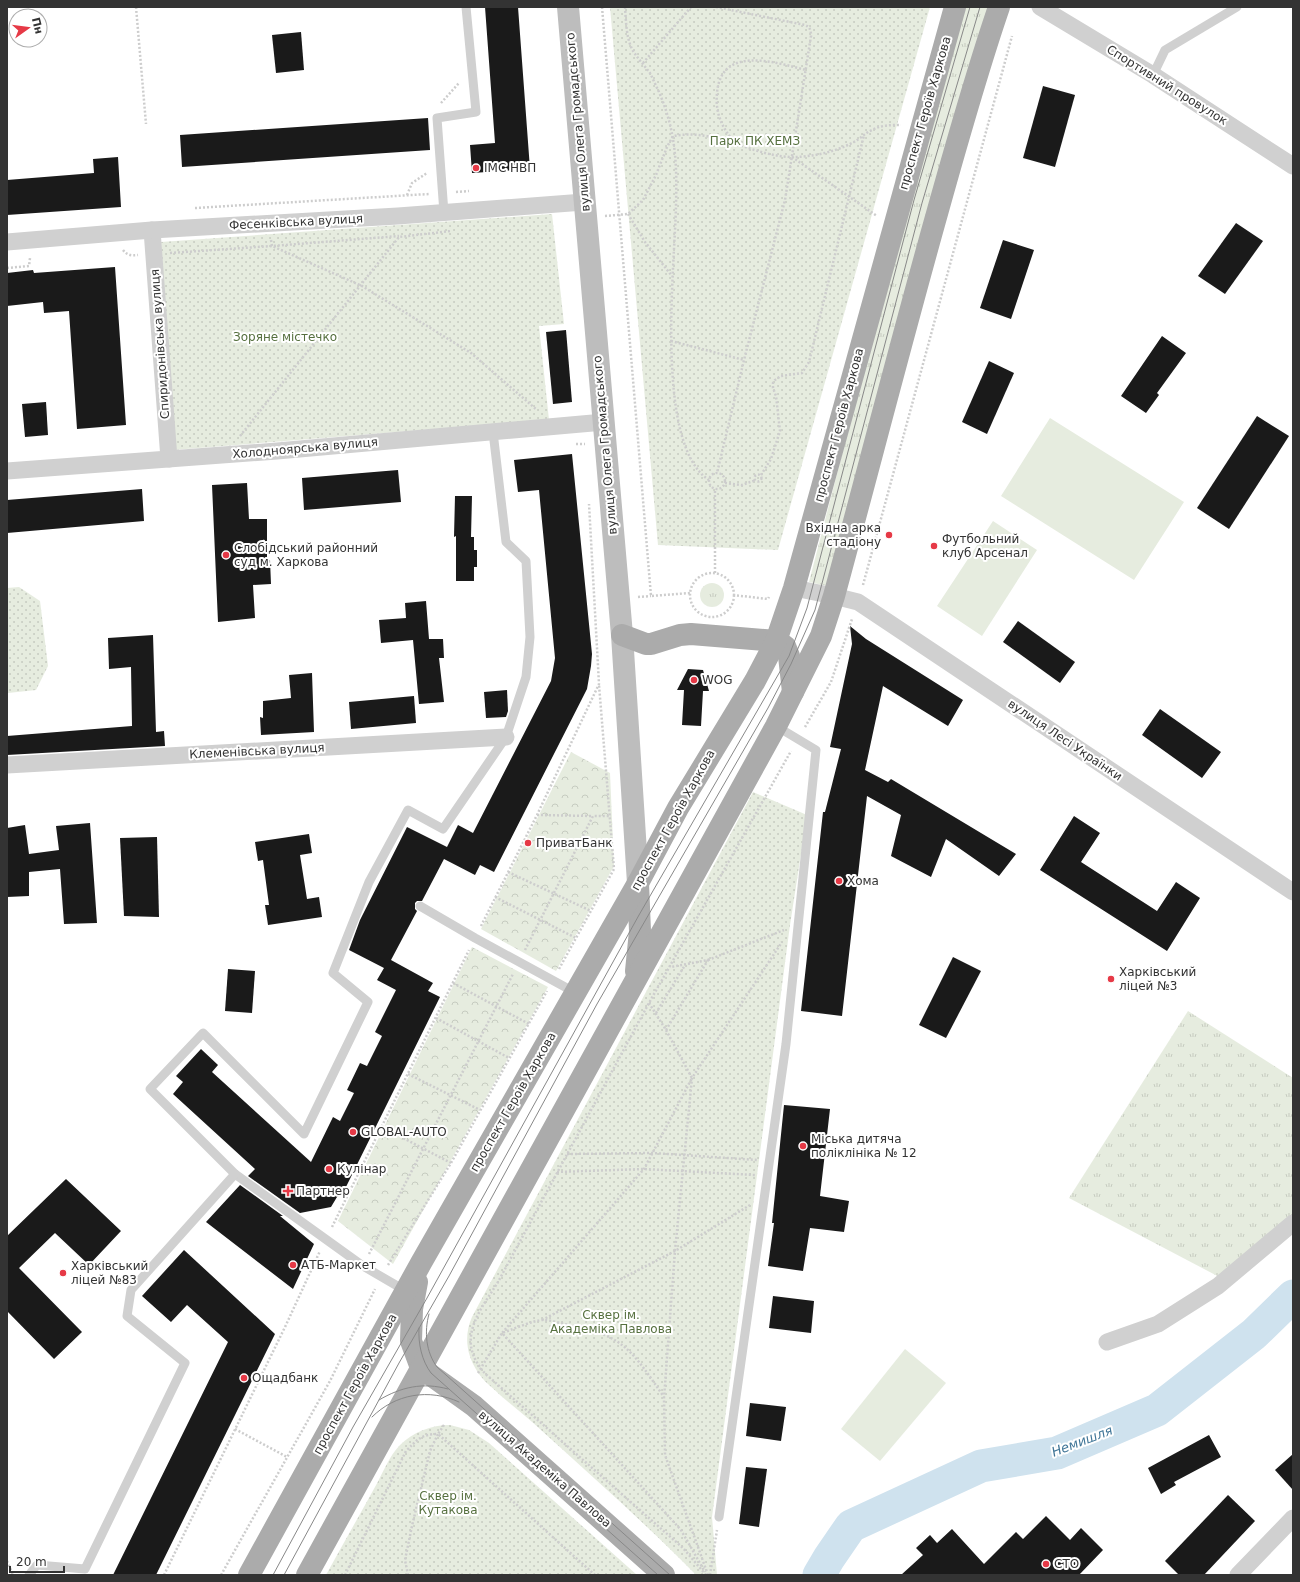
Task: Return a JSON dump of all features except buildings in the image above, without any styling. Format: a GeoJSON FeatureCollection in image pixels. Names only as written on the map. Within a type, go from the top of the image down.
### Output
{"type":"FeatureCollection","features":[{"type":"Feature","properties":{"kind":"main road","name":"вулиця Олега Громадського"},"geometry":{"type":"LineString","coordinates":[[568,7],[591,209],[604,422],[622,635],[638,883]]}},
{"type":"Feature","properties":{"kind":"main road","name":"проспект Героїв Харкова"},"geometry":{"type":"LineString","coordinates":[[249,1575],[421,1263],[576,993],[678,808],[755,681],[776,641],[794,588],[955,7]]}},
{"type":"Feature","properties":{"kind":"main road"},"geometry":{"type":"LineString","coordinates":[[307,1575],[776,726],[822,636],[910,309],[989,36],[999,7]]}},
{"type":"Feature","properties":{"kind":"main road"},"geometry":{"type":"LineString","coordinates":[[622,635],[646,644],[651,644],[680,635],[691,634],[776,641],[784,646],[789,656],[793,692]]}},
{"type":"Feature","properties":{"kind":"main road"},"geometry":{"type":"LineString","coordinates":[[636,980],[640,931],[638,883]]}},
{"type":"Feature","properties":{"kind":"main road"},"geometry":{"type":"LineString","coordinates":[[421,1263],[412,1310],[411,1341],[421,1368]]}},
{"type":"Feature","properties":{"kind":"main road","name":"вулиця Академіка Павлова"},"geometry":{"type":"LineString","coordinates":[[421,1368],[474,1406],[664,1575]]}},
{"type":"Feature","properties":{"kind":"street","name":"Спортивний провулок"},"geometry":{"type":"LineString","coordinates":[[1040,7],[1153,75],[1293,166]]}},
{"type":"Feature","properties":{"kind":"street","name":"Фесенківська вулиця"},"geometry":{"type":"LineString","coordinates":[[7,242],[152,230],[444,213],[591,209]]}},
{"type":"Feature","properties":{"kind":"street","name":"Спиридонівська вулиця"},"geometry":{"type":"LineString","coordinates":[[152,230],[169,459]]}},
{"type":"Feature","properties":{"kind":"street","name":"Холодноярська вулиця"},"geometry":{"type":"LineString","coordinates":[[7,471],[277,451],[604,422]]}},
{"type":"Feature","properties":{"kind":"street","name":"вулиця Лесі Українки"},"geometry":{"type":"LineString","coordinates":[[794,588],[858,602],[1293,892]]}},
{"type":"Feature","properties":{"kind":"street","name":"Клеменівська вулиця"},"geometry":{"type":"LineString","coordinates":[[7,765],[506,737]]}},
{"type":"Feature","properties":{"kind":"street"},"geometry":{"type":"LineString","coordinates":[[1107,1342],[1158,1324],[1218,1286],[1293,1223]]}},
{"type":"Feature","properties":{"kind":"street"},"geometry":{"type":"LineString","coordinates":[[1238,1575],[1293,1518]]}},
{"type":"Feature","properties":{"kind":"lane"},"geometry":{"type":"LineString","coordinates":[[444,213],[437,118],[476,112],[466,7]]}},
{"type":"Feature","properties":{"kind":"lane"},"geometry":{"type":"LineString","coordinates":[[1153,75],[1165,50],[1237,7]]}},
{"type":"Feature","properties":{"kind":"lane"},"geometry":{"type":"LineString","coordinates":[[406,1291],[363,1266],[235,1174],[150,1089],[203,1033],[304,1134],[368,1002],[333,973],[369,882],[408,810],[443,829],[506,737],[526,677],[530,637],[526,561],[506,542],[493,432]]}},
{"type":"Feature","properties":{"kind":"lane"},"geometry":{"type":"LineString","coordinates":[[720,1517],[786,1044],[816,750],[776,726]]}},
{"type":"Feature","properties":{"kind":"lane"},"geometry":{"type":"LineString","coordinates":[[369,882],[378,885]]}},
{"type":"Feature","properties":{"kind":"lane"},"geometry":{"type":"LineString","coordinates":[[420,906],[519,963],[576,993]]}},
{"type":"Feature","properties":{"kind":"lane"},"geometry":{"type":"LineString","coordinates":[[29,1575],[37,1565],[85,1569],[185,1363],[127,1316],[131,1290],[235,1174]]}},
{"type":"Feature","properties":{"kind":"path"},"geometry":{"type":"LineString","coordinates":[[136,7],[146,124]]}},
{"type":"Feature","properties":{"kind":"path"},"geometry":{"type":"LineString","coordinates":[[602,7],[651,596]]}},
{"type":"Feature","properties":{"kind":"path"},"geometry":{"type":"LineString","coordinates":[[625,7],[631,47],[650,74],[659,93],[673,136],[676,165],[676,204],[672,276],[671,341],[675,401],[685,446],[691,461],[701,475],[709,480],[711,486],[715,489],[715,573]]}},
{"type":"Feature","properties":{"kind":"path"},"geometry":{"type":"LineString","coordinates":[[643,63],[690,7]]}},
{"type":"Feature","properties":{"kind":"path"},"geometry":{"type":"LineString","coordinates":[[709,480],[711,476],[717,473],[785,200],[811,36],[811,30],[805,24],[716,7]]}},
{"type":"Feature","properties":{"kind":"path"},"geometry":{"type":"LineString","coordinates":[[708,1575],[683,1548],[480,1368],[475,1359],[471,1343],[471,1330],[474,1321],[498,1282],[649,1003],[671,967],[831,682],[858,602],[1014,30]]}},
{"type":"Feature","properties":{"kind":"path"},"geometry":{"type":"LineString","coordinates":[[736,144],[719,119],[716,103],[719,78],[726,69],[733,64],[754,60],[779,63],[806,70]]}},
{"type":"Feature","properties":{"kind":"path"},"geometry":{"type":"LineString","coordinates":[[591,209],[619,215],[628,214],[643,200],[673,136],[687,133],[708,135],[766,153],[792,157],[824,154],[855,141],[872,130],[890,125],[908,124]]}},
{"type":"Feature","properties":{"kind":"path"},"geometry":{"type":"LineString","coordinates":[[724,483],[742,485],[756,480],[754,477],[756,475],[761,475],[771,459],[780,431],[776,396],[772,388],[773,383],[781,376],[802,373],[807,367],[811,356],[864,135]]}},
{"type":"Feature","properties":{"kind":"path"},"geometry":{"type":"LineString","coordinates":[[792,157],[881,219]]}},
{"type":"Feature","properties":{"kind":"path"},"geometry":{"type":"LineString","coordinates":[[628,214],[645,242],[672,276]]}},
{"type":"Feature","properties":{"kind":"path"},"geometry":{"type":"LineString","coordinates":[[153,254],[399,237],[455,231]]}},
{"type":"Feature","properties":{"kind":"path"},"geometry":{"type":"LineString","coordinates":[[247,436],[239,436],[362,286],[399,237]]}},
{"type":"Feature","properties":{"kind":"path"},"geometry":{"type":"LineString","coordinates":[[272,246],[362,286],[471,353],[542,414]]}},
{"type":"Feature","properties":{"kind":"path"},"geometry":{"type":"LineString","coordinates":[[7,268],[29,266],[29,258],[35,255]]}},
{"type":"Feature","properties":{"kind":"path"},"geometry":{"type":"LineString","coordinates":[[671,341],[744,360]]}},
{"type":"Feature","properties":{"kind":"path"},"geometry":{"type":"LineString","coordinates":[[576,444],[585,444],[586,451]]}},
{"type":"Feature","properties":{"kind":"path"},"geometry":{"type":"LineString","coordinates":[[715,489],[722,487],[724,483],[723,476],[717,473]]}},
{"type":"Feature","properties":{"kind":"path"},"geometry":{"type":"LineString","coordinates":[[220,1575],[330,1380],[381,1277],[451,1164],[614,868],[611,816],[599,684],[588,499]]}},
{"type":"Feature","properties":{"kind":"path"},"geometry":{"type":"LineString","coordinates":[[708,573],[715,573],[726,578],[730,583],[732,589],[732,602],[724,613],[718,616],[704,615],[693,606],[690,600],[690,593],[695,580],[708,573]]}},
{"type":"Feature","properties":{"kind":"path"},"geometry":{"type":"LineString","coordinates":[[632,598],[690,593]]}},
{"type":"Feature","properties":{"kind":"path"},"geometry":{"type":"LineString","coordinates":[[164,1575],[326,1240],[537,815],[599,684]]}},
{"type":"Feature","properties":{"kind":"path"},"geometry":{"type":"LineString","coordinates":[[537,815],[611,816]]}},
{"type":"Feature","properties":{"kind":"path"},"geometry":{"type":"LineString","coordinates":[[363,1266],[593,816]]}},
{"type":"Feature","properties":{"kind":"path"},"geometry":{"type":"LineString","coordinates":[[508,872],[591,911]]}},
{"type":"Feature","properties":{"kind":"path"},"geometry":{"type":"LineString","coordinates":[[496,898],[576,938]]}},
{"type":"Feature","properties":{"kind":"path"},"geometry":{"type":"LineString","coordinates":[[671,967],[708,960],[785,929]]}},
{"type":"Feature","properties":{"kind":"path"},"geometry":{"type":"LineString","coordinates":[[478,1373],[502,1333],[644,1169],[692,1078],[784,940]]}},
{"type":"Feature","properties":{"kind":"path"},"geometry":{"type":"LineString","coordinates":[[666,1030],[708,960]]}},
{"type":"Feature","properties":{"kind":"path"},"geometry":{"type":"LineString","coordinates":[[656,1013],[685,964]]}},
{"type":"Feature","properties":{"kind":"path"},"geometry":{"type":"LineString","coordinates":[[453,983],[529,1024]]}},
{"type":"Feature","properties":{"kind":"path"},"geometry":{"type":"LineString","coordinates":[[649,1003],[666,1030],[692,1078],[675,1251],[664,1398],[665,1455],[708,1575]]}},
{"type":"Feature","properties":{"kind":"path"},"geometry":{"type":"LineString","coordinates":[[436,1018],[509,1058]]}},
{"type":"Feature","properties":{"kind":"path"},"geometry":{"type":"LineString","coordinates":[[408,1074],[480,1110]]}},
{"type":"Feature","properties":{"kind":"path"},"geometry":{"type":"LineString","coordinates":[[382,1127],[451,1164]]}},
{"type":"Feature","properties":{"kind":"path"},"geometry":{"type":"LineString","coordinates":[[567,1154],[653,1153],[769,1161]]}},
{"type":"Feature","properties":{"kind":"path"},"geometry":{"type":"LineString","coordinates":[[557,1172],[644,1169],[767,1176]]}},
{"type":"Feature","properties":{"kind":"path"},"geometry":{"type":"LineString","coordinates":[[502,1333],[542,1320],[675,1251],[764,1196]]}},
{"type":"Feature","properties":{"kind":"path"},"geometry":{"type":"LineString","coordinates":[[542,1320],[596,1331],[610,1336],[636,1357],[664,1398]]}},
{"type":"Feature","properties":{"kind":"path"},"geometry":{"type":"LineString","coordinates":[[502,1333],[681,1530],[708,1575]]}},
{"type":"Feature","properties":{"kind":"path"},"geometry":{"type":"LineString","coordinates":[[408,1575],[404,1560],[430,1451],[444,1425]]}},
{"type":"Feature","properties":{"kind":"path"},"geometry":{"type":"LineString","coordinates":[[235,1429],[287,1457]]}},
{"type":"Feature","properties":{"kind":"path"},"geometry":{"type":"LineString","coordinates":[[345,1575],[406,1451],[420,1437],[429,1434],[438,1434],[595,1575]]}},
{"type":"Feature","properties":{"kind":"path"},"geometry":{"type":"LineString","coordinates":[[708,1575],[720,1517]]}},
{"type":"Feature","properties":{"kind":"path"},"geometry":{"type":"LineString","coordinates":[[7,1561],[13,1575]]}},
{"type":"Feature","properties":{"kind":"green space","name":"Парк ПК ХЕМЗ"},"geometry":{"type":"Polygon","coordinates":[[[610,7],[930,7],[778,550],[658,545],[610,7]]]}},
{"type":"Feature","properties":{"kind":"green space"},"geometry":{"type":"Polygon","coordinates":[[[963,7],[989,7],[827,586],[809,582],[876,323],[963,7]]]}},
{"type":"Feature","properties":{"kind":"green space","name":"Зоряне містечко"},"geometry":{"type":"Polygon","coordinates":[[[552,214],[564,324],[539,326],[549,420],[173,450],[161,242],[552,214]]]}},
{"type":"Feature","properties":{"kind":"green space"},"geometry":{"type":"Polygon","coordinates":[[[1050,418],[1184,502],[1134,580],[1001,496],[1050,418]]]}},
{"type":"Feature","properties":{"kind":"green space"},"geometry":{"type":"Polygon","coordinates":[[[993,521],[1037,550],[982,636],[937,606],[993,521]]]}},
{"type":"Feature","properties":{"kind":"green space"},"geometry":{"type":"Polygon","coordinates":[[[712,583],[717,584],[723,590],[723,600],[717,606],[712,607],[707,606],[701,600],[700,595],[701,590],[707,584],[712,583]]]}},
{"type":"Feature","properties":{"kind":"green space"},"geometry":{"type":"Polygon","coordinates":[[[19,587],[40,601],[48,666],[36,690],[8,693],[7,588],[19,587]]]}},
{"type":"Feature","properties":{"kind":"green space"},"geometry":{"type":"Polygon","coordinates":[[[571,752],[610,773],[614,866],[556,971],[481,929],[571,752]]]}},
{"type":"Feature","properties":{"kind":"green space","name":"Сквер ім. Академіка Павлова"},"geometry":{"type":"Polygon","coordinates":[[[753,792],[807,815],[790,925],[712,1517],[717,1575],[696,1575],[620,1502],[479,1375],[470,1358],[467,1338],[469,1324],[472,1317],[753,792]]]}},
{"type":"Feature","properties":{"kind":"green space"},"geometry":{"type":"Polygon","coordinates":[[[472,947],[548,987],[393,1264],[338,1221],[472,947]]]}},
{"type":"Feature","properties":{"kind":"green space"},"geometry":{"type":"Polygon","coordinates":[[[1188,1011],[1293,1078],[1293,1223],[1225,1280],[1069,1198],[1188,1011]]]}},
{"type":"Feature","properties":{"kind":"green space"},"geometry":{"type":"Polygon","coordinates":[[[905,1349],[946,1383],[880,1461],[841,1429],[905,1349]]]}},
{"type":"Feature","properties":{"kind":"green space","name":"Сквер ім. Кутакова"},"geometry":{"type":"Polygon","coordinates":[[[450,1425],[469,1430],[489,1443],[637,1575],[326,1575],[389,1459],[396,1449],[405,1440],[423,1430],[436,1426],[450,1425]]]}},
{"type":"Feature","properties":{"kind":"waterway","name":"Немишля"},"geometry":{"type":"LineString","coordinates":[[819,1575],[851,1526],[981,1466],[1057,1453],[1157,1410],[1254,1334],[1293,1296]]}},
{"type":"Feature","properties":{"kind":"tram line"},"geometry":{"type":"LineString","coordinates":[[273,1575],[353,1427],[427,1298],[639,915],[789,656],[807,608],[914,200],[970,7]]}},
{"type":"Feature","properties":{"kind":"tram line"},"geometry":{"type":"LineString","coordinates":[[284,1575],[597,1004],[768,708],[791,664],[815,610],[922,203],[980,7]]}},
{"type":"Feature","properties":{"kind":"tram line"},"geometry":{"type":"LineString","coordinates":[[429,1314],[427,1321],[427,1342],[430,1355],[437,1367],[670,1575]]}},
{"type":"Feature","properties":{"kind":"tram line"},"geometry":{"type":"LineString","coordinates":[[419,1328],[421,1352],[431,1373],[658,1575]]}},
{"type":"Feature","properties":{"kind":"tram line"},"geometry":{"type":"LineString","coordinates":[[379,1400],[396,1392],[412,1387],[430,1386],[448,1389]]}},
{"type":"Feature","properties":{"kind":"tram line"},"geometry":{"type":"LineString","coordinates":[[372,1417],[391,1403],[402,1398],[413,1396],[436,1395],[459,1402]]}},
{"type":"Feature","properties":{"kind":"place","name":"ІМС НВП"},"geometry":{"type":"Point","coordinates":[476,168]}},
{"type":"Feature","properties":{"kind":"place","name":"Вхідна арка стадіону"},"geometry":{"type":"Point","coordinates":[889,535]}},
{"type":"Feature","properties":{"kind":"place","name":"Футбольний клуб Арсенал"},"geometry":{"type":"Point","coordinates":[934,546]}},
{"type":"Feature","properties":{"kind":"place","name":"Слобідський районний суд м. Харкова"},"geometry":{"type":"Point","coordinates":[226,555]}},
{"type":"Feature","properties":{"kind":"place","name":"WOG"},"geometry":{"type":"Point","coordinates":[694,680]}},
{"type":"Feature","properties":{"kind":"place","name":"ПриватБанк"},"geometry":{"type":"Point","coordinates":[528,843]}},
{"type":"Feature","properties":{"kind":"place","name":"Хома"},"geometry":{"type":"Point","coordinates":[839,881]}},
{"type":"Feature","properties":{"kind":"place","name":"Харківський ліцей №3"},"geometry":{"type":"Point","coordinates":[1111,979]}},
{"type":"Feature","properties":{"kind":"place","name":"GLOBAL-AUTO"},"geometry":{"type":"Point","coordinates":[353,1132]}},
{"type":"Feature","properties":{"kind":"place","name":"Міська дитяча поліклініка № 12"},"geometry":{"type":"Point","coordinates":[803,1146]}},
{"type":"Feature","properties":{"kind":"place","name":"Кулінар"},"geometry":{"type":"Point","coordinates":[329,1169]}},
{"type":"Feature","properties":{"kind":"place","name":"Партнер"},"geometry":{"type":"Point","coordinates":[288,1191]}},
{"type":"Feature","properties":{"kind":"place","name":"АТБ-Маркет"},"geometry":{"type":"Point","coordinates":[293,1265]}},
{"type":"Feature","properties":{"kind":"place","name":"Харківський ліцей №83"},"geometry":{"type":"Point","coordinates":[63,1273]}},
{"type":"Feature","properties":{"kind":"place","name":"Ощадбанк"},"geometry":{"type":"Point","coordinates":[244,1378]}},
{"type":"Feature","properties":{"kind":"place","name":"СТО"},"geometry":{"type":"Point","coordinates":[1046,1564]}}]}
